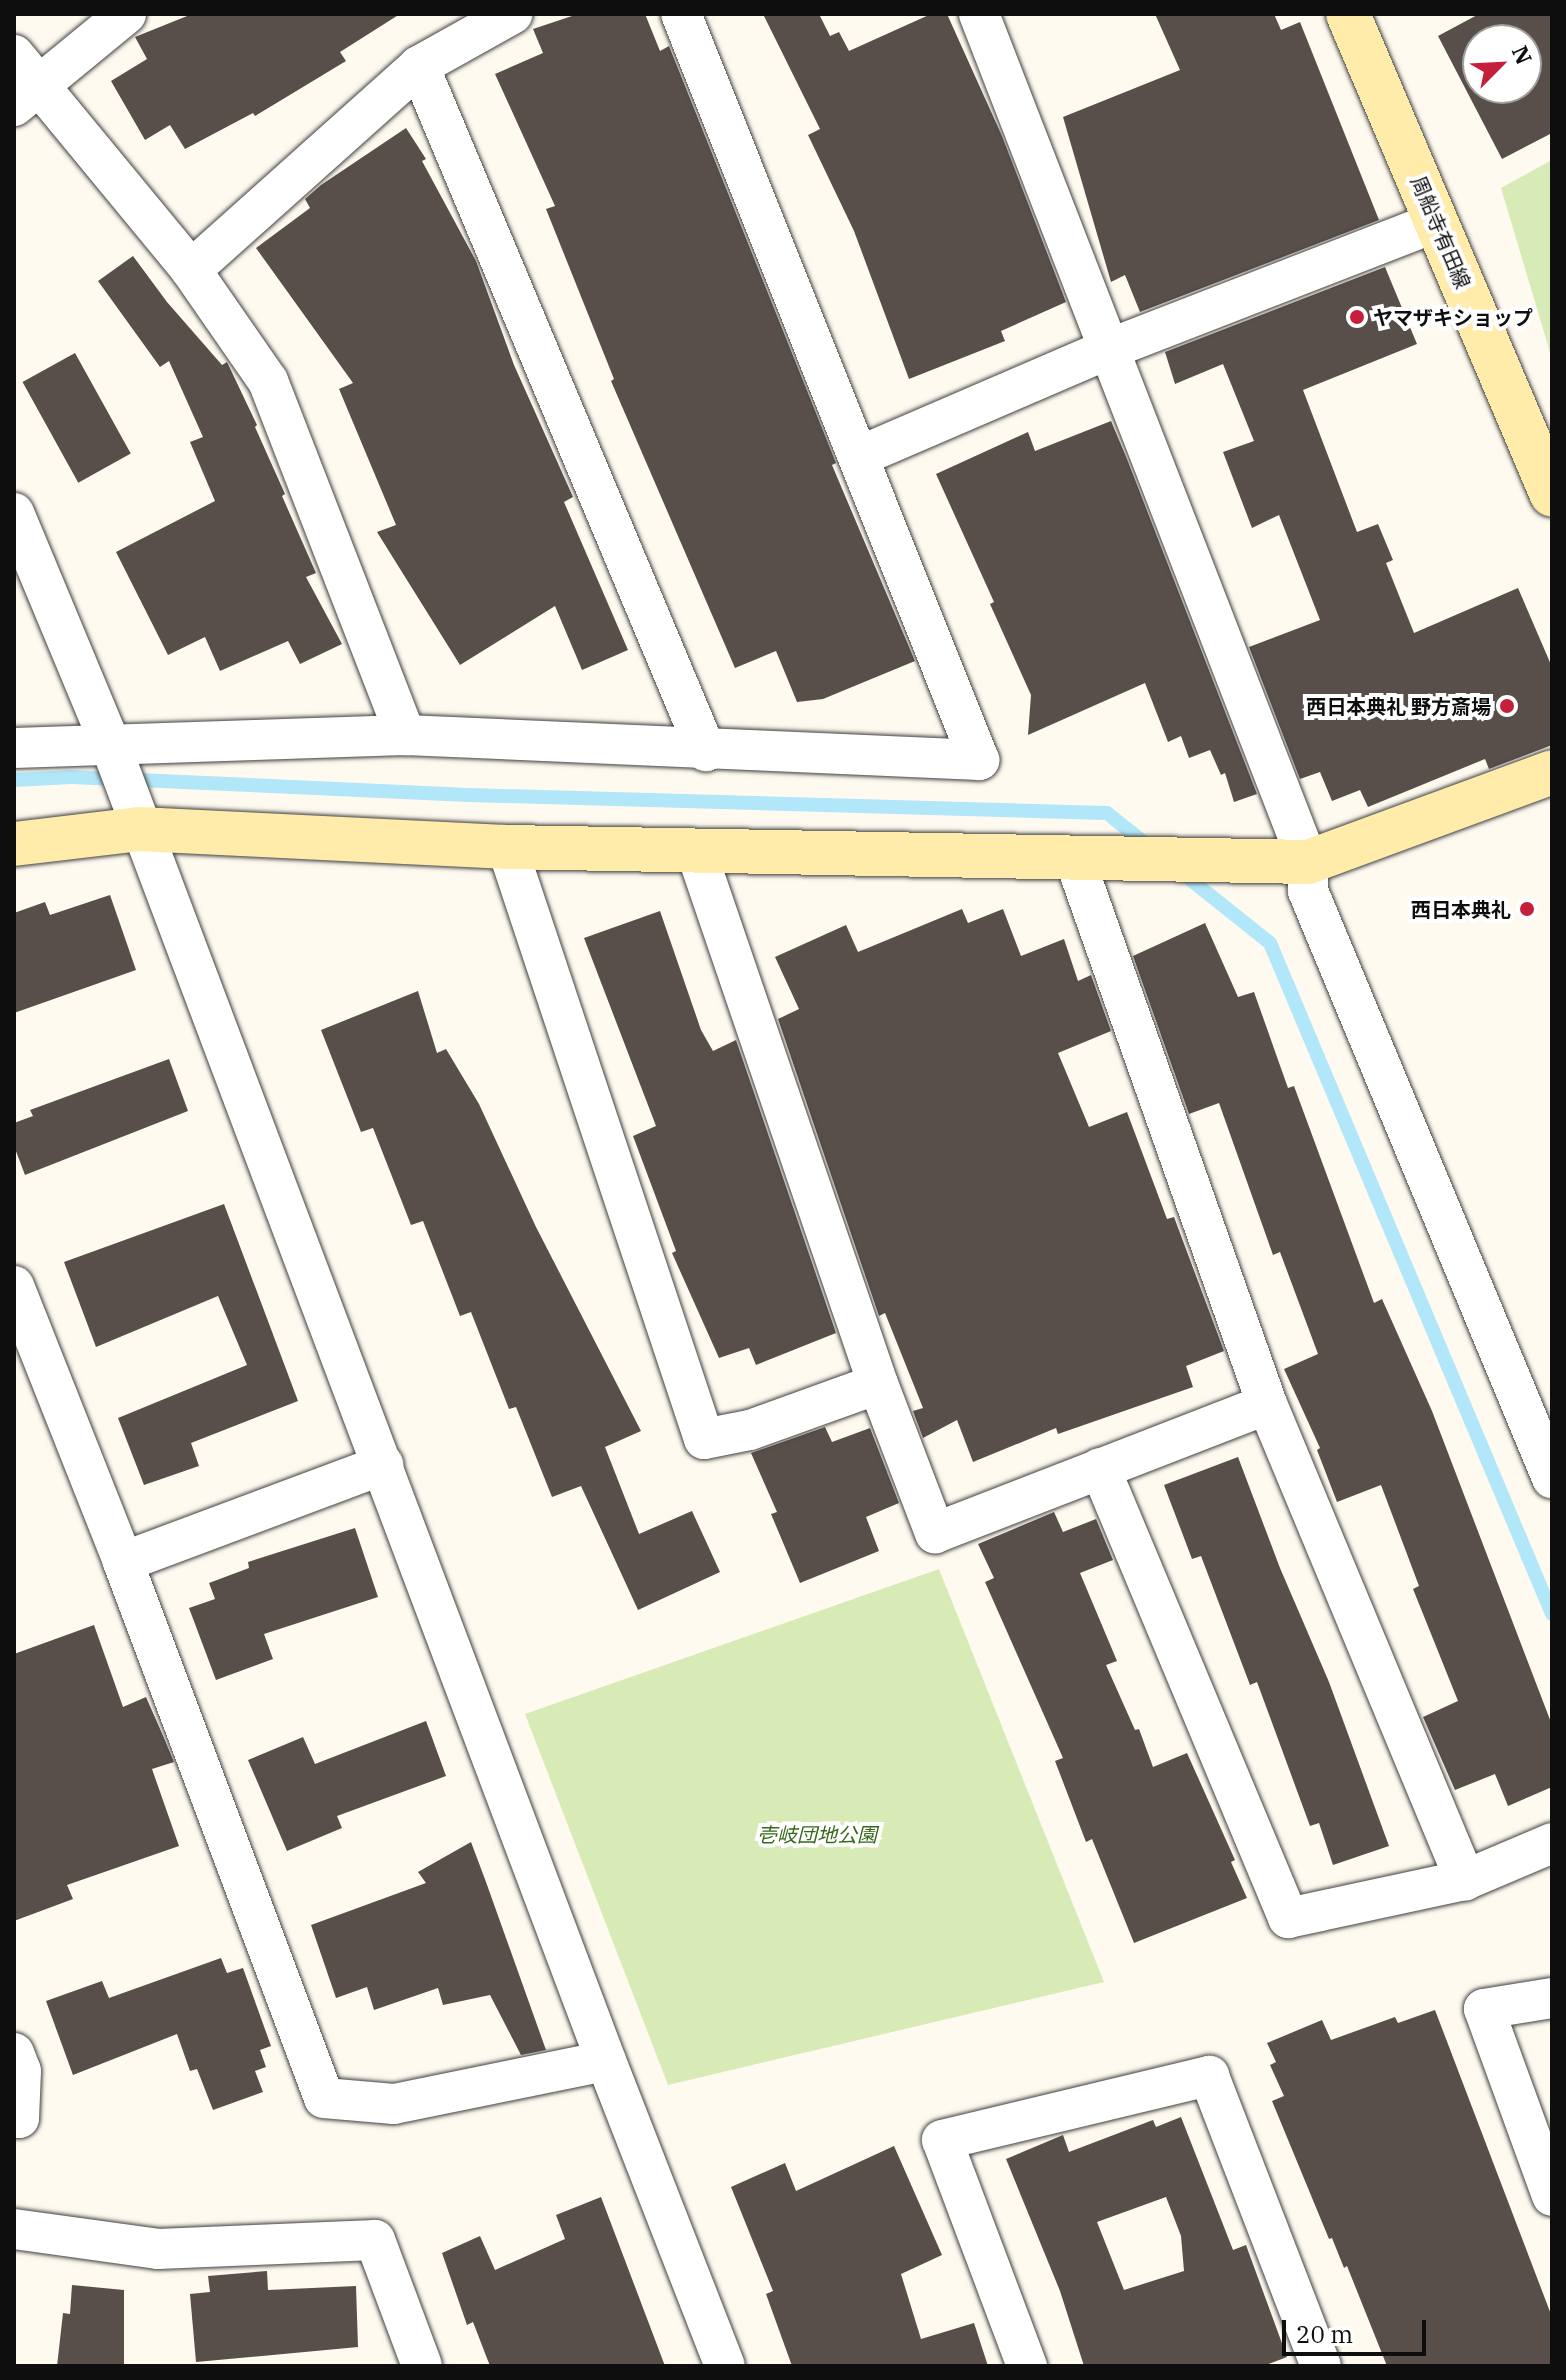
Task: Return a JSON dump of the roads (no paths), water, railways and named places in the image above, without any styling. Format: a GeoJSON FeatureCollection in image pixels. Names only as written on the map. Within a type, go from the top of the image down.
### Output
{"type":"FeatureCollection","features":[{"type":"Feature","properties":{"kind":"street"},"geometry":{"type":"LineString","coordinates":[[26,96],[126,14]]}},
{"type":"Feature","properties":{"kind":"street"},"geometry":{"type":"LineString","coordinates":[[191,270],[419,66],[512,14]]}},
{"type":"Feature","properties":{"kind":"street"},"geometry":{"type":"LineString","coordinates":[[14,748],[405,735],[706,751],[979,760],[681,14]]}},
{"type":"Feature","properties":{"kind":"street"},"geometry":{"type":"LineString","coordinates":[[979,14],[1308,862],[1308,891],[1552,1478]]}},
{"type":"Feature","properties":{"kind":"street","name":"周船寺有田線"},"geometry":{"type":"LineString","coordinates":[[1348,14],[1552,495]]}},
{"type":"Feature","properties":{"kind":"street"},"geometry":{"type":"LineString","coordinates":[[14,55],[26,96],[191,270],[268,381],[405,735]]}},
{"type":"Feature","properties":{"kind":"street"},"geometry":{"type":"LineString","coordinates":[[419,66],[706,751]]}},
{"type":"Feature","properties":{"kind":"street"},"geometry":{"type":"LineString","coordinates":[[860,456],[1109,349],[1437,222]]}},
{"type":"Feature","properties":{"kind":"street"},"geometry":{"type":"LineString","coordinates":[[14,513],[110,744],[139,829],[383,1465],[606,2061],[725,2366]]}},
{"type":"Feature","properties":{"kind":"street"},"geometry":{"type":"LineString","coordinates":[[14,844],[139,829],[507,847],[1308,862],[1552,772]]}},
{"type":"Feature","properties":{"kind":"street"},"geometry":{"type":"LineString","coordinates":[[507,847],[704,1439],[750,1430],[878,1384]]}},
{"type":"Feature","properties":{"kind":"street"},"geometry":{"type":"LineString","coordinates":[[696,851],[878,1384],[935,1533],[1267,1404]]}},
{"type":"Feature","properties":{"kind":"street"},"geometry":{"type":"LineString","coordinates":[[1075,860],[1267,1404],[1465,1880]]}},
{"type":"Feature","properties":{"kind":"street"},"geometry":{"type":"LineString","coordinates":[[14,1286],[25,1350],[123,1562],[324,2098],[394,2104],[606,2061]]}},
{"type":"Feature","properties":{"kind":"street"},"geometry":{"type":"LineString","coordinates":[[123,1562],[383,1465]]}},
{"type":"Feature","properties":{"kind":"street"},"geometry":{"type":"LineString","coordinates":[[1100,1468],[1288,1918],[1465,1880],[1552,1843]]}},
{"type":"Feature","properties":{"kind":"street"},"geometry":{"type":"LineString","coordinates":[[1552,1998],[1484,2009],[1552,2196]]}},
{"type":"Feature","properties":{"kind":"street"},"geometry":{"type":"LineString","coordinates":[[14,2053],[21,2071],[19,2118],[14,2117]]}},
{"type":"Feature","properties":{"kind":"street"},"geometry":{"type":"LineString","coordinates":[[1027,2366],[942,2140],[1209,2076],[1321,2366]]}},
{"type":"Feature","properties":{"kind":"street"},"geometry":{"type":"LineString","coordinates":[[14,2229],[158,2249],[375,2240],[422,2366]]}},
{"type":"Feature","properties":{"kind":"waterway"},"geometry":{"type":"LineString","coordinates":[[14,780],[72,777],[469,795],[1107,813],[1152,849]]}},
{"type":"Feature","properties":{"kind":"waterway"},"geometry":{"type":"LineString","coordinates":[[1181,872],[1270,943],[1552,1614]]}},
{"type":"Feature","properties":{"kind":"place","name":"ヤマザキショップ"},"geometry":{"type":"Point","coordinates":[1357,317]}},
{"type":"Feature","properties":{"kind":"place","name":"西日本典礼 野方斎場"},"geometry":{"type":"Point","coordinates":[1507,706]}},
{"type":"Feature","properties":{"kind":"place","name":"西日本典礼"},"geometry":{"type":"Point","coordinates":[1527,909]}},
{"type":"Feature","properties":{"kind":"park label","name":"壱岐団地公園"},"geometry":{"type":"Point","coordinates":[817,1834]}}]}
